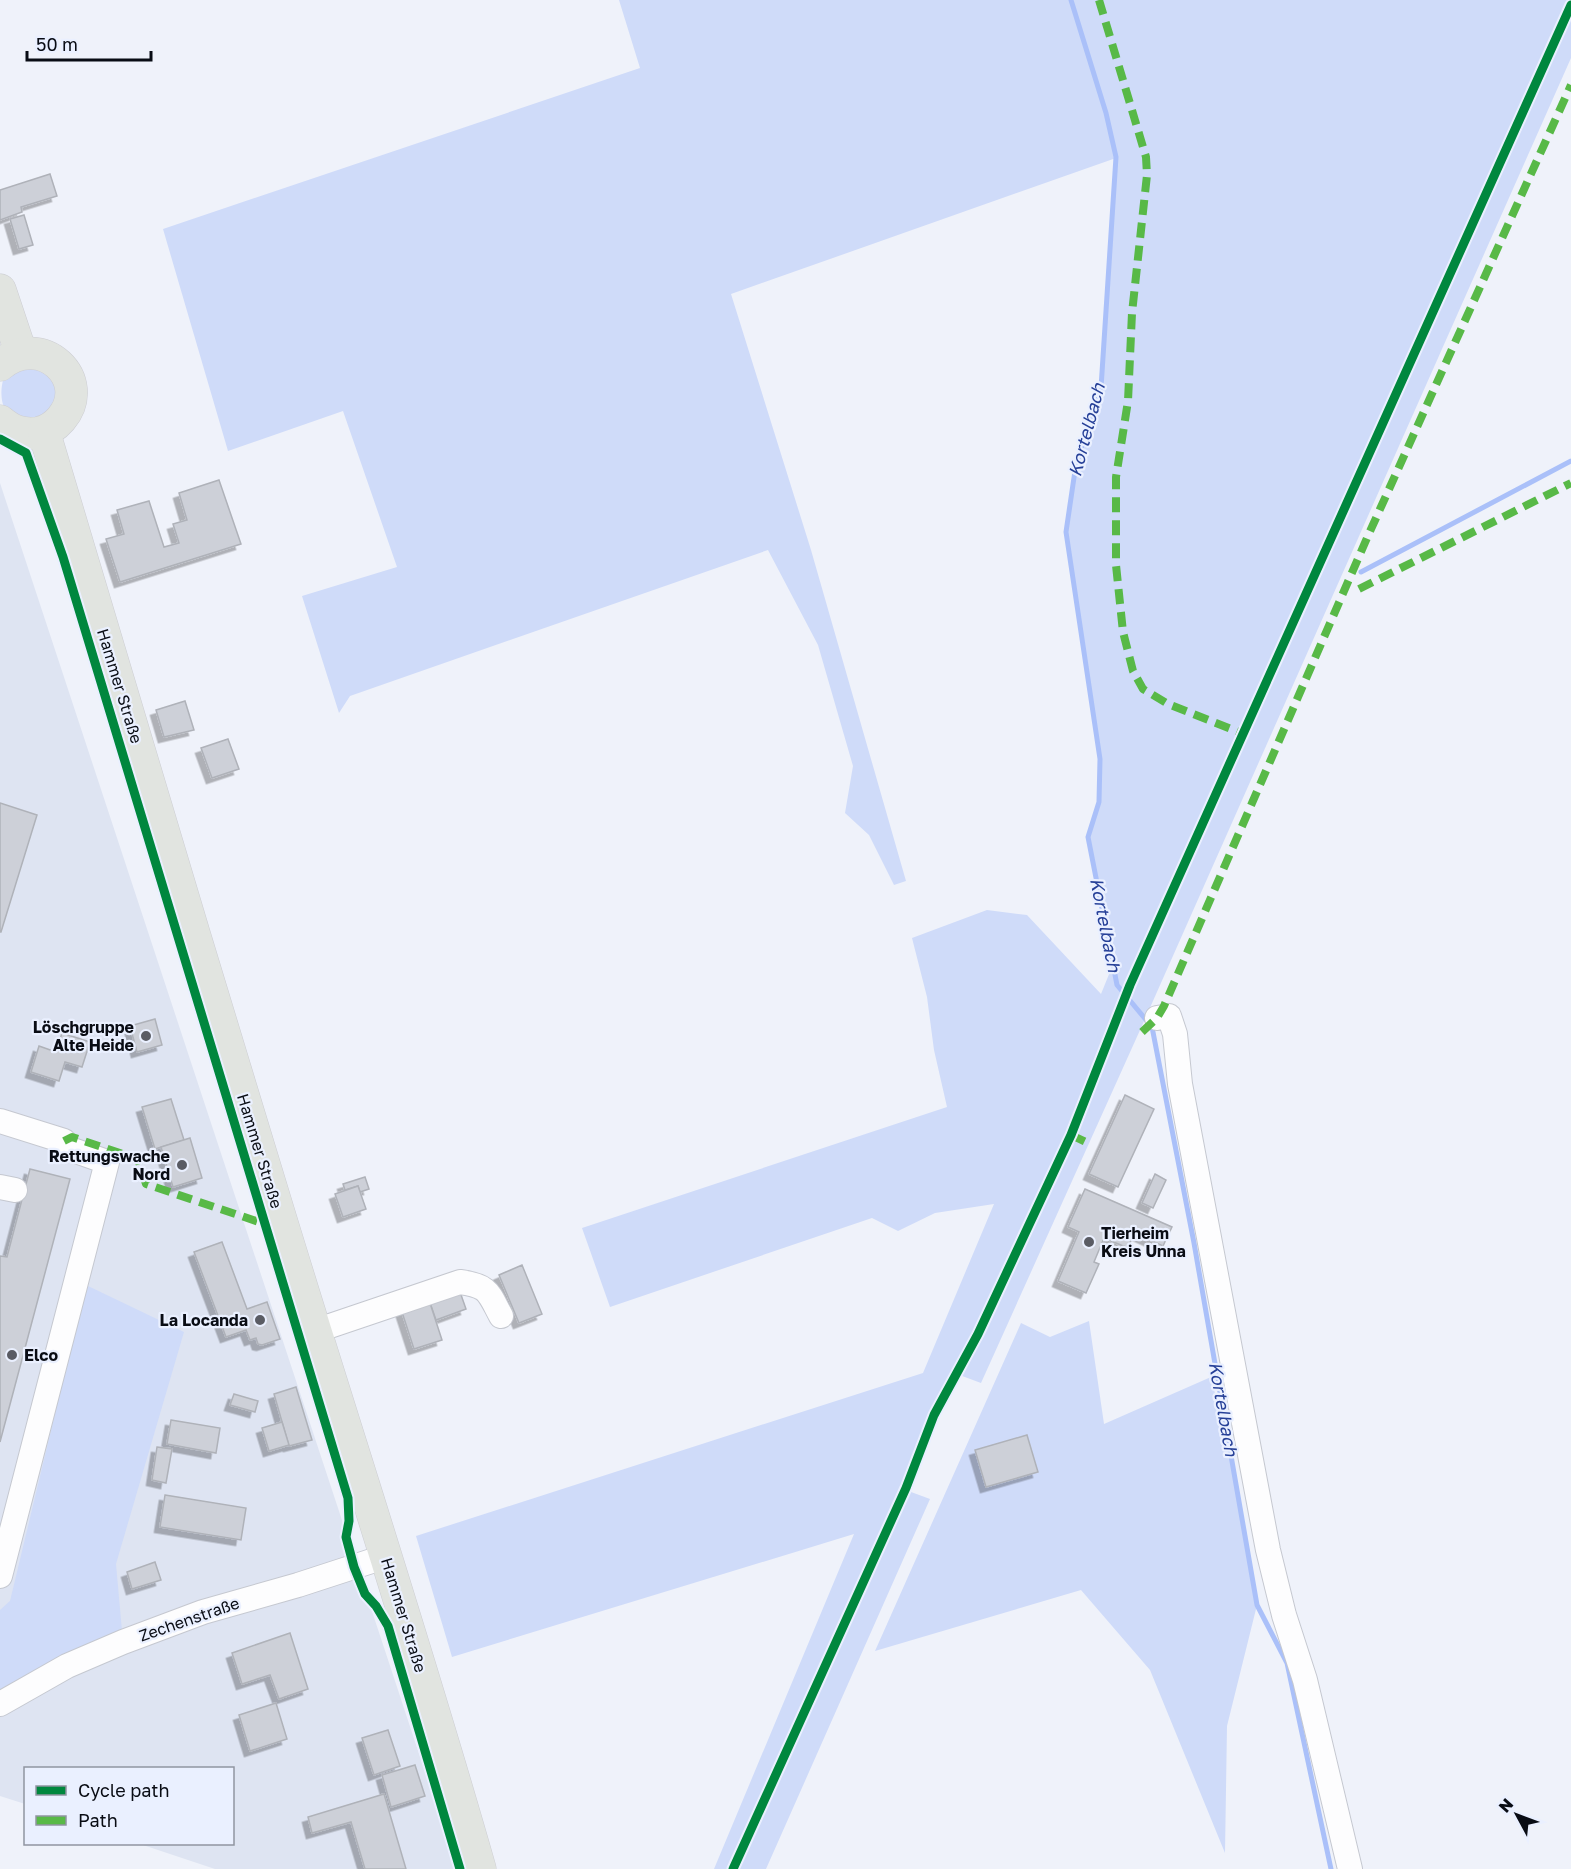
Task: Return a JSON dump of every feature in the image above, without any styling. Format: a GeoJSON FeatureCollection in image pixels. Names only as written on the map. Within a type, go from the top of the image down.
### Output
{"type":"FeatureCollection","features":[{"type":"Feature","properties":{"kind":"main road"},"geometry":{"type":"LineString","coordinates":[[0,290],[10,359],[41,354],[58,363],[71,387],[70,401],[65,414],[56,425],[44,432],[27,434],[11,430],[0,421]]}},
{"type":"Feature","properties":{"kind":"main road","name":"Hammer Straße"},"geometry":{"type":"LineString","coordinates":[[44,432],[211,993],[387,1556],[480,1869]]}},
{"type":"Feature","properties":{"kind":"street"},"geometry":{"type":"LineString","coordinates":[[1158,1018],[1169,1016],[1175,1034],[1180,1084],[1268,1550],[1284,1615],[1305,1680],[1350,1869]]}},
{"type":"Feature","properties":{"kind":"street"},"geometry":{"type":"LineString","coordinates":[[0,1121],[64,1141],[70,1149],[107,1162],[0,1576]]}},
{"type":"Feature","properties":{"kind":"street"},"geometry":{"type":"LineString","coordinates":[[315,1331],[460,1282],[483,1287],[501,1316]]}},
{"type":"Feature","properties":{"kind":"street","name":"Zechenstraße"},"geometry":{"type":"LineString","coordinates":[[0,1704],[67,1666],[123,1642],[209,1610],[298,1585],[387,1556]]}},
{"type":"Feature","properties":{"kind":"shaded area"},"geometry":{"type":"Polygon","coordinates":[[[619,0],[1571,0],[1571,58],[981,1383],[954,1373],[924,1424],[903,1489],[930,1499],[766,1869],[714,1869],[854,1534],[452,1657],[416,1536],[923,1373],[994,1204],[935,1213],[898,1231],[872,1218],[610,1307],[582,1228],[947,1107],[934,1050],[927,997],[912,938],[987,910],[1027,915],[1101,994],[1116,957],[1088,837],[1099,802],[1100,759],[1066,532],[1076,464],[1101,388],[1116,158],[731,294],[811,550],[906,881],[894,885],[869,835],[845,813],[853,766],[818,645],[768,550],[350,696],[339,713],[302,596],[397,567],[343,411],[228,451],[163,229],[640,68],[619,0]]]}},
{"type":"Feature","properties":{"kind":"shaded area"},"geometry":{"type":"Polygon","coordinates":[[[16,365],[54,373],[59,401],[36,422],[7,412],[3,404],[3,379],[16,365]]]}},
{"type":"Feature","properties":{"kind":"shaded area"},"geometry":{"type":"Polygon","coordinates":[[[0,483],[457,1869],[215,1869],[143,1845],[234,1845],[234,1767],[24,1767],[24,1804],[0,1796],[0,483]]]}},
{"type":"Feature","properties":{"kind":"shaded area"},"geometry":{"type":"Polygon","coordinates":[[[86,1285],[184,1332],[116,1564],[123,1642],[0,1704],[0,1610],[10,1601],[86,1285]]]}},
{"type":"Feature","properties":{"kind":"shaded area"},"geometry":{"type":"Polygon","coordinates":[[[1089,1321],[1104,1424],[1211,1377],[1230,1455],[1257,1605],[1227,1726],[1225,1853],[1150,1670],[1081,1590],[875,1651],[1021,1323],[1050,1337],[1089,1321]]]}},
{"type":"Feature","properties":{"kind":"building"},"geometry":{"type":"Polygon","coordinates":[[[50,174],[57,196],[21,207],[22,212],[0,220],[0,190],[50,174]]]}},
{"type":"Feature","properties":{"kind":"building"},"geometry":{"type":"Polygon","coordinates":[[[24,215],[33,245],[19,249],[10,219],[24,215]]]}},
{"type":"Feature","properties":{"kind":"building"},"geometry":{"type":"Polygon","coordinates":[[[219,480],[241,544],[120,582],[106,539],[124,534],[117,510],[149,501],[164,547],[179,543],[173,524],[187,520],[179,493],[219,480]]]}},
{"type":"Feature","properties":{"kind":"building"},"geometry":{"type":"Polygon","coordinates":[[[185,701],[194,730],[164,737],[156,710],[185,701]]]}},
{"type":"Feature","properties":{"kind":"building"},"geometry":{"type":"Polygon","coordinates":[[[228,739],[239,769],[212,778],[201,748],[228,739]]]}},
{"type":"Feature","properties":{"kind":"building"},"geometry":{"type":"Polygon","coordinates":[[[0,803],[37,815],[1,932],[0,932],[0,803]]]}},
{"type":"Feature","properties":{"kind":"building","name":"Löschgruppe Alte Heide"},"geometry":{"type":"Polygon","coordinates":[[[155,1019],[162,1045],[137,1052],[130,1026],[155,1019]]]}},
{"type":"Feature","properties":{"kind":"building"},"geometry":{"type":"Polygon","coordinates":[[[62,1033],[90,1042],[82,1067],[65,1062],[59,1081],[31,1072],[39,1046],[56,1052],[62,1033]]]}},
{"type":"Feature","properties":{"kind":"building"},"geometry":{"type":"Polygon","coordinates":[[[1125,1095],[1154,1109],[1118,1187],[1089,1174],[1125,1095]]]}},
{"type":"Feature","properties":{"kind":"building"},"geometry":{"type":"Polygon","coordinates":[[[171,1099],[184,1140],[155,1149],[142,1107],[171,1099]]]}},
{"type":"Feature","properties":{"kind":"building","name":"Rettungswache Nord"},"geometry":{"type":"Polygon","coordinates":[[[190,1138],[202,1178],[173,1187],[161,1147],[190,1138]]]}},
{"type":"Feature","properties":{"kind":"building","name":"Elco"},"geometry":{"type":"Polygon","coordinates":[[[30,1169],[70,1179],[0,1442],[0,1256],[7,1257],[30,1169]]]}},
{"type":"Feature","properties":{"kind":"building"},"geometry":{"type":"Polygon","coordinates":[[[1155,1174],[1166,1180],[1153,1208],[1142,1203],[1155,1174]]]}},
{"type":"Feature","properties":{"kind":"building"},"geometry":{"type":"Polygon","coordinates":[[[365,1177],[369,1189],[360,1192],[358,1186],[345,1190],[343,1184],[365,1177]]]}},
{"type":"Feature","properties":{"kind":"building"},"geometry":{"type":"Polygon","coordinates":[[[358,1186],[366,1209],[343,1217],[335,1194],[358,1186]]]}},
{"type":"Feature","properties":{"kind":"building","name":"Tierheim Kreis Unna"},"geometry":{"type":"Polygon","coordinates":[[[1085,1189],[1172,1227],[1163,1246],[1134,1233],[1128,1248],[1104,1238],[1094,1262],[1099,1264],[1086,1293],[1058,1281],[1079,1232],[1068,1227],[1085,1189]]]}},
{"type":"Feature","properties":{"kind":"building"},"geometry":{"type":"Polygon","coordinates":[[[222,1242],[247,1309],[267,1302],[280,1339],[262,1345],[258,1344],[256,1338],[250,1340],[246,1330],[226,1337],[194,1252],[222,1242]]]}},
{"type":"Feature","properties":{"kind":"building"},"geometry":{"type":"Polygon","coordinates":[[[522,1265],[542,1314],[519,1323],[499,1275],[522,1265]]]}},
{"type":"Feature","properties":{"kind":"building"},"geometry":{"type":"Polygon","coordinates":[[[459,1289],[466,1309],[436,1320],[429,1300],[459,1289]]]}},
{"type":"Feature","properties":{"kind":"building"},"geometry":{"type":"Polygon","coordinates":[[[429,1300],[442,1340],[414,1349],[401,1309],[429,1300]]]}},
{"type":"Feature","properties":{"kind":"building"},"geometry":{"type":"Polygon","coordinates":[[[296,1387],[312,1440],[289,1446],[274,1394],[296,1387]]]}},
{"type":"Feature","properties":{"kind":"building"},"geometry":{"type":"Polygon","coordinates":[[[234,1394],[258,1401],[255,1412],[230,1405],[234,1394]]]}},
{"type":"Feature","properties":{"kind":"building"},"geometry":{"type":"Polygon","coordinates":[[[171,1420],[220,1428],[216,1453],[167,1444],[171,1420]]]}},
{"type":"Feature","properties":{"kind":"building"},"geometry":{"type":"Polygon","coordinates":[[[282,1422],[289,1445],[269,1451],[262,1428],[282,1422]]]}},
{"type":"Feature","properties":{"kind":"building"},"geometry":{"type":"Polygon","coordinates":[[[1027,1435],[1038,1472],[986,1487],[975,1450],[1027,1435]]]}},
{"type":"Feature","properties":{"kind":"building"},"geometry":{"type":"Polygon","coordinates":[[[157,1447],[172,1449],[166,1483],[152,1480],[157,1447]]]}},
{"type":"Feature","properties":{"kind":"building"},"geometry":{"type":"Polygon","coordinates":[[[165,1495],[246,1508],[241,1540],[160,1527],[165,1495]]]}},
{"type":"Feature","properties":{"kind":"building"},"geometry":{"type":"Polygon","coordinates":[[[155,1562],[161,1580],[132,1589],[127,1572],[155,1562]]]}},
{"type":"Feature","properties":{"kind":"building"},"geometry":{"type":"Polygon","coordinates":[[[290,1633],[308,1689],[279,1699],[270,1675],[242,1684],[232,1653],[290,1633]]]}},
{"type":"Feature","properties":{"kind":"building"},"geometry":{"type":"Polygon","coordinates":[[[276,1703],[287,1739],[250,1751],[239,1715],[276,1703]]]}},
{"type":"Feature","properties":{"kind":"building"},"geometry":{"type":"Polygon","coordinates":[[[388,1730],[400,1766],[374,1775],[362,1738],[388,1730]]]}},
{"type":"Feature","properties":{"kind":"building"},"geometry":{"type":"Polygon","coordinates":[[[415,1765],[425,1796],[391,1807],[382,1775],[415,1765]]]}},
{"type":"Feature","properties":{"kind":"building"},"geometry":{"type":"Polygon","coordinates":[[[384,1794],[406,1869],[365,1869],[351,1822],[312,1833],[308,1817],[384,1794]]]}},
{"type":"Feature","properties":{"kind":"waterway","name":"Kortelbach"},"geometry":{"type":"LineString","coordinates":[[1071,0],[1106,113],[1116,157],[1101,388],[1076,464],[1066,532],[1100,759],[1099,802],[1088,837],[1117,985],[1152,1027],[1194,1243],[1257,1605],[1287,1663],[1331,1869]]}},
{"type":"Feature","properties":{"kind":"waterway"},"geometry":{"type":"LineString","coordinates":[[1361,572],[1571,461]]}},
{"type":"Feature","properties":{"kind":"marked path"},"geometry":{"type":"LineString","coordinates":[[1099,0],[1146,157],[1147,175],[1132,313],[1128,401],[1116,477],[1116,565],[1123,632],[1133,671],[1143,689],[1168,704],[1244,734]]}},
{"type":"Feature","properties":{"kind":"marked path"},"geometry":{"type":"LineString","coordinates":[[1142,1032],[1157,1018],[1164,1006],[1367,538],[1571,85]]}},
{"type":"Feature","properties":{"kind":"marked path"},"geometry":{"type":"LineString","coordinates":[[1359,589],[1571,483]]}},
{"type":"Feature","properties":{"kind":"marked path"},"geometry":{"type":"LineString","coordinates":[[1071,1135],[1090,1144]]}},
{"type":"Feature","properties":{"kind":"marked path"},"geometry":{"type":"LineString","coordinates":[[64,1141],[72,1137],[138,1159],[146,1184],[265,1224]]}},
{"type":"Feature","properties":{"kind":"cycle path"},"geometry":{"type":"LineString","coordinates":[[733,1869],[906,1488],[934,1415],[978,1334],[1071,1135],[1130,985],[1571,5]]}},
{"type":"Feature","properties":{"kind":"cycle path"},"geometry":{"type":"LineString","coordinates":[[0,439],[26,453],[63,557],[348,1498],[349,1521],[346,1537],[354,1567],[365,1594],[376,1606],[388,1626],[460,1869]]}},
{"type":"Feature","properties":{"kind":"place","name":"Löschgruppe Alte Heide"},"geometry":{"type":"Point","coordinates":[146,1036]}},
{"type":"Feature","properties":{"kind":"place","name":"Rettungswache Nord"},"geometry":{"type":"Point","coordinates":[182,1165]}},
{"type":"Feature","properties":{"kind":"place","name":"Tierheim Kreis Unna"},"geometry":{"type":"Point","coordinates":[1089,1242]}},
{"type":"Feature","properties":{"kind":"place","name":"La Locanda"},"geometry":{"type":"Point","coordinates":[260,1320]}},
{"type":"Feature","properties":{"kind":"place","name":"Elco"},"geometry":{"type":"Point","coordinates":[12,1355]}}]}
